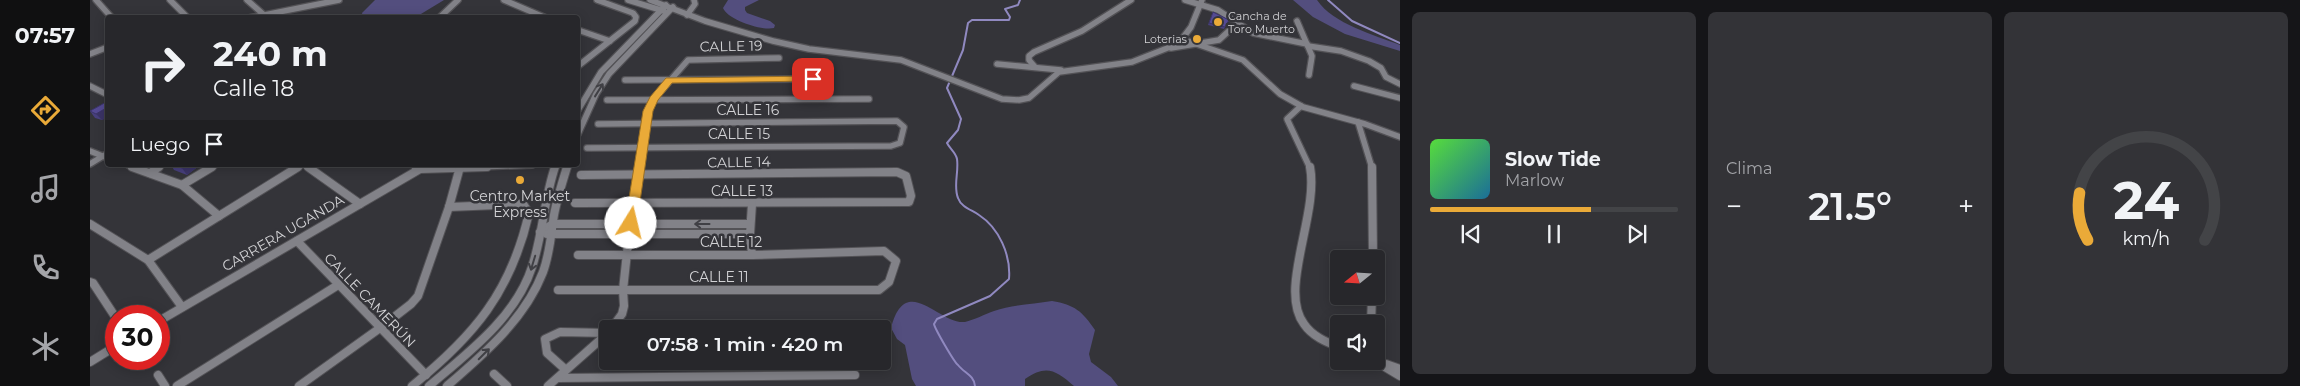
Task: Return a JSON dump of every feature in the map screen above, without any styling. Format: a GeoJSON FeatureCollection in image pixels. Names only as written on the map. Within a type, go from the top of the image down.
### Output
{"type":"FeatureCollection","features":[{"type":"Feature","properties":{"kind":"street"},"geometry":{"type":"LineString","coordinates":[[96,0],[109,15]]}},
{"type":"Feature","properties":{"kind":"street"},"geometry":{"type":"LineString","coordinates":[[170,0],[185,15]]}},
{"type":"Feature","properties":{"kind":"street"},"geometry":{"type":"LineString","coordinates":[[247,0],[263,14]]}},
{"type":"Feature","properties":{"kind":"street"},"geometry":{"type":"LineString","coordinates":[[260,15],[318,1],[339,0]]}},
{"type":"Feature","properties":{"kind":"street"},"geometry":{"type":"LineString","coordinates":[[443,15],[458,0]]}},
{"type":"Feature","properties":{"kind":"street"},"geometry":{"type":"LineString","coordinates":[[504,0],[539,15]]}},
{"type":"Feature","properties":{"kind":"street"},"geometry":{"type":"LineString","coordinates":[[580,64],[635,21],[636,17],[626,10],[597,0]]}},
{"type":"Feature","properties":{"kind":"street"},"geometry":{"type":"LineString","coordinates":[[628,0],[661,10],[671,10],[742,32],[801,47],[897,59],[997,98],[1019,100],[1032,96],[1052,76],[1063,70]]}},
{"type":"Feature","properties":{"kind":"street"},"geometry":{"type":"LineString","coordinates":[[650,0],[666,5],[671,10]]}},
{"type":"Feature","properties":{"kind":"street"},"geometry":{"type":"LineString","coordinates":[[685,14],[696,4],[694,0]]}},
{"type":"Feature","properties":{"kind":"street"},"geometry":{"type":"LineString","coordinates":[[1036,67],[1029,60],[1031,54],[1082,30],[1131,0]]}},
{"type":"Feature","properties":{"kind":"street"},"geometry":{"type":"LineString","coordinates":[[1185,0],[1201,2],[1222,12],[1240,26],[1260,35],[1341,51],[1369,61],[1381,68],[1384,76],[1400,84]]}},
{"type":"Feature","properties":{"kind":"street"},"geometry":{"type":"LineString","coordinates":[[1160,52],[1182,39],[1194,23],[1201,2]]}},
{"type":"Feature","properties":{"kind":"street"},"geometry":{"type":"LineString","coordinates":[[580,107],[600,72],[666,5]]}},
{"type":"Feature","properties":{"kind":"street"},"geometry":{"type":"LineString","coordinates":[[580,129],[592,101],[609,74],[671,10]]}},
{"type":"Feature","properties":{"kind":"street"},"geometry":{"type":"LineString","coordinates":[[1297,21],[1308,45],[1312,61],[1309,75]]}},
{"type":"Feature","properties":{"kind":"street"},"geometry":{"type":"LineString","coordinates":[[997,64],[1063,70],[1117,65],[1139,60],[1160,52],[1219,40],[1232,28],[1240,26]]}},
{"type":"Feature","properties":{"kind":"street"},"geometry":{"type":"LineString","coordinates":[[580,31],[610,41]]}},
{"type":"Feature","properties":{"kind":"street"},"geometry":{"type":"LineString","coordinates":[[1182,39],[1243,60],[1273,89],[1301,106],[1399,135]]}},
{"type":"Feature","properties":{"kind":"street"},"geometry":{"type":"LineString","coordinates":[[90,54],[105,48]]}},
{"type":"Feature","properties":{"kind":"street","name":"CALLE 19"},"geometry":{"type":"LineString","coordinates":[[669,80],[685,62],[692,59],[779,58]]}},
{"type":"Feature","properties":{"kind":"street"},"geometry":{"type":"LineString","coordinates":[[625,80],[813,79]]}},
{"type":"Feature","properties":{"kind":"street"},"geometry":{"type":"LineString","coordinates":[[618,320],[622,314],[624,306],[623,290],[629,234],[648,111],[654,99],[669,80]]}},
{"type":"Feature","properties":{"kind":"street"},"geometry":{"type":"LineString","coordinates":[[90,86],[105,93]]}},
{"type":"Feature","properties":{"kind":"street"},"geometry":{"type":"LineString","coordinates":[[1354,86],[1400,98]]}},
{"type":"Feature","properties":{"kind":"street"},"geometry":{"type":"LineString","coordinates":[[607,100],[869,99]]}},
{"type":"Feature","properties":{"kind":"street"},"geometry":{"type":"LineString","coordinates":[[1301,106],[1288,119],[1311,172],[1305,236],[1296,274],[1296,296],[1300,318],[1313,333],[1330,342]]}},
{"type":"Feature","properties":{"kind":"street","name":"CALLE 16"},"geometry":{"type":"LineString","coordinates":[[598,124],[897,122],[904,127],[900,143],[891,146]]}},
{"type":"Feature","properties":{"kind":"street"},"geometry":{"type":"LineString","coordinates":[[1358,122],[1373,171],[1373,250]]}},
{"type":"Feature","properties":{"kind":"street","name":"CALLE 15"},"geometry":{"type":"LineString","coordinates":[[587,148],[891,146]]}},
{"type":"Feature","properties":{"kind":"street"},"geometry":{"type":"LineString","coordinates":[[90,151],[105,156]]}},
{"type":"Feature","properties":{"kind":"street"},"geometry":{"type":"LineString","coordinates":[[90,164],[105,156]]}},
{"type":"Feature","properties":{"kind":"street"},"geometry":{"type":"LineString","coordinates":[[134,167],[182,185],[219,216]]}},
{"type":"Feature","properties":{"kind":"street"},"geometry":{"type":"LineString","coordinates":[[150,173],[158,167]]}},
{"type":"Feature","properties":{"kind":"street"},"geometry":{"type":"LineString","coordinates":[[182,185],[212,167]]}},
{"type":"Feature","properties":{"kind":"street"},"geometry":{"type":"LineString","coordinates":[[148,260],[298,167]]}},
{"type":"Feature","properties":{"kind":"street"},"geometry":{"type":"LineString","coordinates":[[309,167],[360,204]]}},
{"type":"Feature","properties":{"kind":"street","name":"CARRERA UGANDA"},"geometry":{"type":"LineString","coordinates":[[170,314],[297,242],[417,167]]}},
{"type":"Feature","properties":{"kind":"street"},"geometry":{"type":"LineString","coordinates":[[299,386],[412,304],[418,296],[449,207],[460,167]]}},
{"type":"Feature","properties":{"kind":"street"},"geometry":{"type":"LineString","coordinates":[[428,386],[470,352],[505,314],[530,272],[547,192],[555,167]]}},
{"type":"Feature","properties":{"kind":"street"},"geometry":{"type":"LineString","coordinates":[[447,386],[479,359],[516,318],[542,274],[567,167]]}},
{"type":"Feature","properties":{"kind":"street","name":"CALLE 14"},"geometry":{"type":"LineString","coordinates":[[581,175],[897,172],[906,176],[911,196],[909,202]]}},
{"type":"Feature","properties":{"kind":"street","name":"CALLE 13"},"geometry":{"type":"LineString","coordinates":[[575,203],[752,204],[909,202]]}},
{"type":"Feature","properties":{"kind":"street"},"geometry":{"type":"LineString","coordinates":[[412,386],[460,345],[487,311],[508,280],[524,240],[529,213],[524,204],[449,207]]}},
{"type":"Feature","properties":{"kind":"street"},"geometry":{"type":"LineString","coordinates":[[752,204],[750,224],[752,255]]}},
{"type":"Feature","properties":{"kind":"street"},"geometry":{"type":"LineString","coordinates":[[90,224],[148,260],[182,307]]}},
{"type":"Feature","properties":{"kind":"street"},"geometry":{"type":"LineString","coordinates":[[540,232],[553,224],[750,224]]}},
{"type":"Feature","properties":{"kind":"street"},"geometry":{"type":"LineString","coordinates":[[540,232],[551,235],[750,234]]}},
{"type":"Feature","properties":{"kind":"street","name":"CALLE CAMERÚN"},"geometry":{"type":"LineString","coordinates":[[297,242],[426,376]]}},
{"type":"Feature","properties":{"kind":"street","name":"CALLE 12"},"geometry":{"type":"LineString","coordinates":[[578,254],[752,255],[884,251],[896,261],[888,283],[885,288],[880,290]]}},
{"type":"Feature","properties":{"kind":"street"},"geometry":{"type":"LineString","coordinates":[[90,282],[93,283],[107,305]]}},
{"type":"Feature","properties":{"kind":"street"},"geometry":{"type":"LineString","coordinates":[[177,386],[338,285]]}},
{"type":"Feature","properties":{"kind":"street","name":"CALLE 11"},"geometry":{"type":"LineString","coordinates":[[558,290],[880,290]]}},
{"type":"Feature","properties":{"kind":"street"},"geometry":{"type":"LineString","coordinates":[[566,370],[544,351],[545,339],[560,332],[599,333]]}},
{"type":"Feature","properties":{"kind":"street"},"geometry":{"type":"LineString","coordinates":[[548,386],[599,341]]}},
{"type":"Feature","properties":{"kind":"street"},"geometry":{"type":"LineString","coordinates":[[90,362],[105,353]]}},
{"type":"Feature","properties":{"kind":"street"},"geometry":{"type":"LineString","coordinates":[[1385,364],[1400,369]]}},
{"type":"Feature","properties":{"kind":"street"},"geometry":{"type":"LineString","coordinates":[[1385,367],[1400,376]]}},
{"type":"Feature","properties":{"kind":"street"},"geometry":{"type":"LineString","coordinates":[[494,374],[506,386]]}},
{"type":"Feature","properties":{"kind":"street"},"geometry":{"type":"LineString","coordinates":[[158,375],[165,386]]}},
{"type":"Feature","properties":{"kind":"street"},"geometry":{"type":"LineString","coordinates":[[558,378],[855,376]]}},
{"type":"Feature","properties":{"kind":"shaded area"},"geometry":{"type":"Polygon","coordinates":[[[375,0],[444,0],[419,15],[362,15],[362,13],[375,0]]]}},
{"type":"Feature","properties":{"kind":"shaded area"},"geometry":{"type":"Polygon","coordinates":[[[728,0],[759,0],[745,7],[745,10],[747,13],[770,21],[775,25],[774,28],[762,28],[746,24],[731,17],[723,8],[728,0]]]}},
{"type":"Feature","properties":{"kind":"shaded area"},"geometry":{"type":"Polygon","coordinates":[[[1293,0],[1317,0],[1333,16],[1355,28],[1400,45],[1400,51],[1345,34],[1313,17],[1293,0]]]}},
{"type":"Feature","properties":{"kind":"shaded area"},"geometry":{"type":"Polygon","coordinates":[[[1052,301],[1077,310],[1095,330],[1089,354],[1091,362],[1111,377],[1118,386],[1074,386],[1062,376],[1045,370],[1032,374],[1025,379],[1025,386],[916,386],[912,379],[905,345],[897,339],[891,328],[897,312],[905,303],[914,302],[924,305],[955,321],[965,322],[991,312],[1015,306],[1052,301]]]}},
{"type":"Feature","properties":{"kind":"building","name":"Cancha de Toro Muerto"},"geometry":{"type":"Polygon","coordinates":[[[1213,12],[1229,20],[1225,27],[1209,23],[1213,12]]]}},
{"type":"Feature","properties":{"kind":"building"},"geometry":{"type":"Polygon","coordinates":[[[105,103],[105,109],[96,114],[90,111],[105,103]]]}},
{"type":"Feature","properties":{"kind":"waterway"},"geometry":{"type":"LineString","coordinates":[[975,386],[971,377],[960,368],[953,358],[934,324],[937,319],[990,296],[1009,279],[1009,270],[1006,252],[998,235],[986,220],[959,201],[956,189],[957,159],[947,143],[958,130],[961,119],[947,88],[963,50],[968,23],[972,20],[1009,20],[1010,17],[1005,9],[1018,5],[1020,0]]}},
{"type":"Feature","properties":{"kind":"waterway"},"geometry":{"type":"LineString","coordinates":[[1328,0],[1352,21],[1400,43]]}},
{"type":"Feature","properties":{"kind":"place","name":"Cancha de Toro Muerto"},"geometry":{"type":"Point","coordinates":[1218,22]}},
{"type":"Feature","properties":{"kind":"place","name":"Loterias"},"geometry":{"type":"Point","coordinates":[1197,39]}},
{"type":"Feature","properties":{"kind":"place","name":"Centro Market Express"},"geometry":{"type":"Point","coordinates":[520,180]}},
{"type":"Feature","properties":{"kind":"route"},"geometry":{"type":"LineString","coordinates":[[631,223],[648,111],[654,99],[669,80],[813,79]]}}]}
